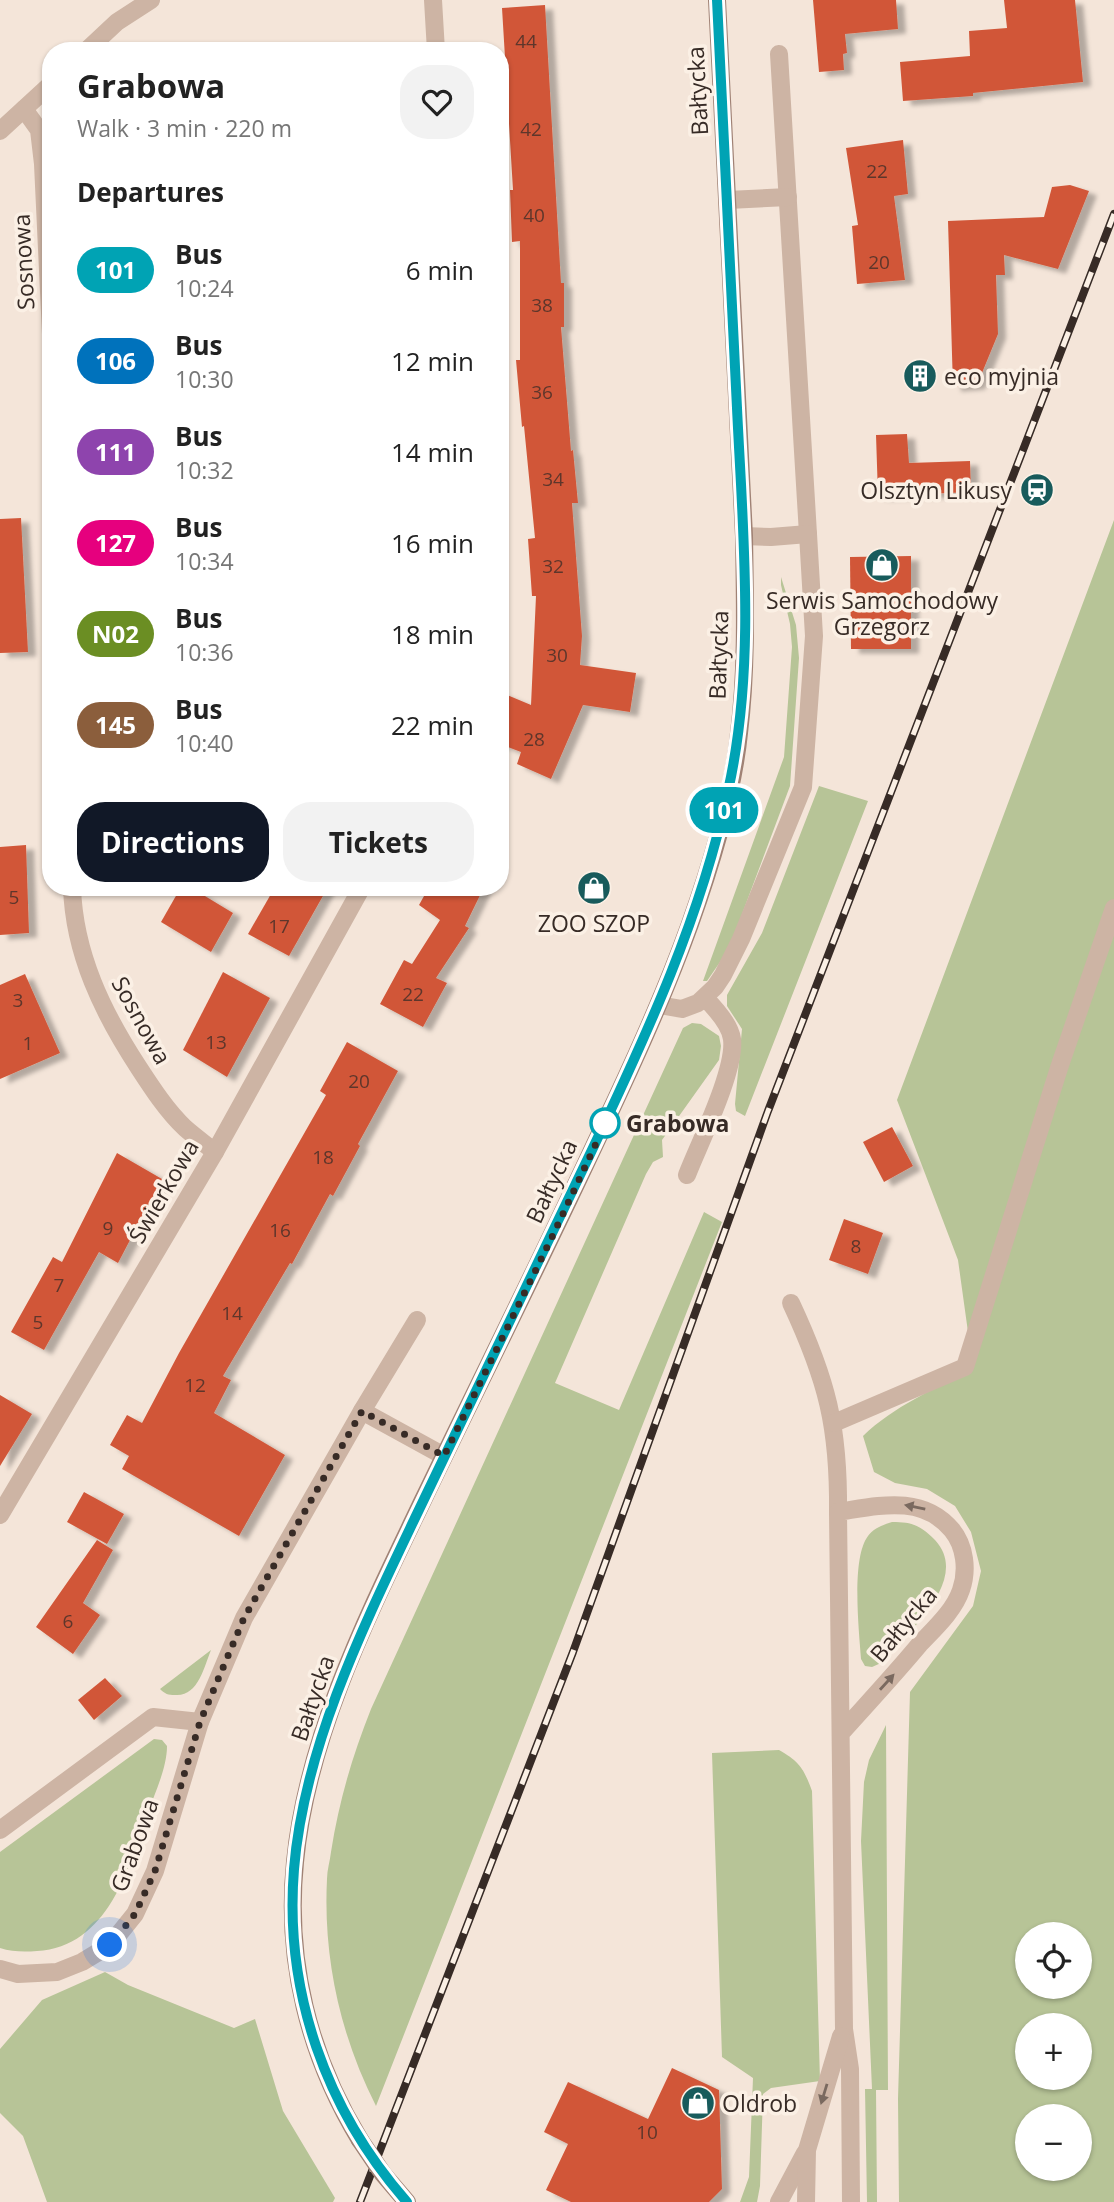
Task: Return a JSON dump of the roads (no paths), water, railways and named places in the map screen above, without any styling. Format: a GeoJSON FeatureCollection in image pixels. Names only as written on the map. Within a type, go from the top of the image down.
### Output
{"type":"FeatureCollection","features":[{"type":"Feature","properties":{"kind":"main road","name":"Bałtycka"},"geometry":{"type":"LineString","coordinates":[[407,2202],[383,2174],[360,2140],[332,2089],[317,2051],[304,2007],[294,1941],[293,1884],[296,1853],[312,1775],[347,1667],[383,1585],[553,1235],[659,1005],[711,862],[739,735],[746,622],[717,0]]}},
{"type":"Feature","properties":{"kind":"street"},"geometry":{"type":"LineString","coordinates":[[96,42],[117,22],[152,0]]}},
{"type":"Feature","properties":{"kind":"street"},"geometry":{"type":"LineString","coordinates":[[433,0],[435,42]]}},
{"type":"Feature","properties":{"kind":"street"},"geometry":{"type":"LineString","coordinates":[[659,1005],[682,1009],[698,1003],[723,975],[741,939],[803,788],[814,636],[779,54]]}},
{"type":"Feature","properties":{"kind":"street"},"geometry":{"type":"LineString","coordinates":[[0,131],[42,92]]}},
{"type":"Feature","properties":{"kind":"street","name":"Sosnowa"},"geometry":{"type":"LineString","coordinates":[[24,109],[39,130],[42,156]]}},
{"type":"Feature","properties":{"kind":"street"},"geometry":{"type":"LineString","coordinates":[[728,201],[788,197]]}},
{"type":"Feature","properties":{"kind":"street"},"geometry":{"type":"LineString","coordinates":[[744,536],[808,534]]}},
{"type":"Feature","properties":{"kind":"street","name":"Sosnowa"},"geometry":{"type":"LineString","coordinates":[[72,896],[73,917],[88,970],[114,1029],[151,1087],[183,1127],[215,1152]]}},
{"type":"Feature","properties":{"kind":"street","name":"Świerkowa"},"geometry":{"type":"LineString","coordinates":[[0,1515],[215,1152],[357,896]]}},
{"type":"Feature","properties":{"kind":"street"},"geometry":{"type":"LineString","coordinates":[[834,1423],[965,1367],[1055,1081],[1114,908]]}},
{"type":"Feature","properties":{"kind":"street"},"geometry":{"type":"LineString","coordinates":[[687,1175],[720,1093],[732,1048],[727,1026],[705,998]]}},
{"type":"Feature","properties":{"kind":"street","name":"Bałtycka"},"geometry":{"type":"LineString","coordinates":[[791,1303],[822,1376],[834,1423],[838,1477],[844,2029],[850,2069],[851,2202]]}},
{"type":"Feature","properties":{"kind":"street","name":"Grabowa"},"geometry":{"type":"LineString","coordinates":[[0,1969],[19,1974],[57,1972],[82,1962],[110,1945],[135,1914],[155,1871],[200,1722],[244,1618],[417,1320]]}},
{"type":"Feature","properties":{"kind":"street"},"geometry":{"type":"LineString","coordinates":[[362,1411],[444,1456]]}},
{"type":"Feature","properties":{"kind":"street","name":"Bałtycka"},"geometry":{"type":"LineString","coordinates":[[838,1512],[896,1504],[929,1510],[946,1522],[957,1536],[964,1552],[965,1572],[961,1591],[941,1621],[841,1733]]}},
{"type":"Feature","properties":{"kind":"street"},"geometry":{"type":"LineString","coordinates":[[0,1830],[153,1717],[200,1722]]}},
{"type":"Feature","properties":{"kind":"street","name":"Bałtycka"},"geometry":{"type":"LineString","coordinates":[[779,2202],[807,2150],[844,2029]]}},
{"type":"Feature","properties":{"kind":"street","name":"Bałtycka"},"geometry":{"type":"LineString","coordinates":[[806,2202],[807,2150]]}},
{"type":"Feature","properties":{"kind":"railway"},"geometry":{"type":"LineString","coordinates":[[360,2202],[573,1652],[768,1111],[1114,214]]}},
{"type":"Feature","properties":{"kind":"place","name":"eco myjnia"},"geometry":{"type":"Point","coordinates":[920,376]}},
{"type":"Feature","properties":{"kind":"place","name":"Olsztyn Likusy"},"geometry":{"type":"Point","coordinates":[1037,490]}},
{"type":"Feature","properties":{"kind":"place","name":"Serwis Samochodowy Grzegorz"},"geometry":{"type":"Point","coordinates":[882,565]}},
{"type":"Feature","properties":{"kind":"place","name":"ZOO SZOP"},"geometry":{"type":"Point","coordinates":[594,888]}},
{"type":"Feature","properties":{"kind":"place","name":"Grabowa"},"geometry":{"type":"Point","coordinates":[605,1123]}},
{"type":"Feature","properties":{"kind":"place","name":"Oldrob"},"geometry":{"type":"Point","coordinates":[698,2103]}}]}
